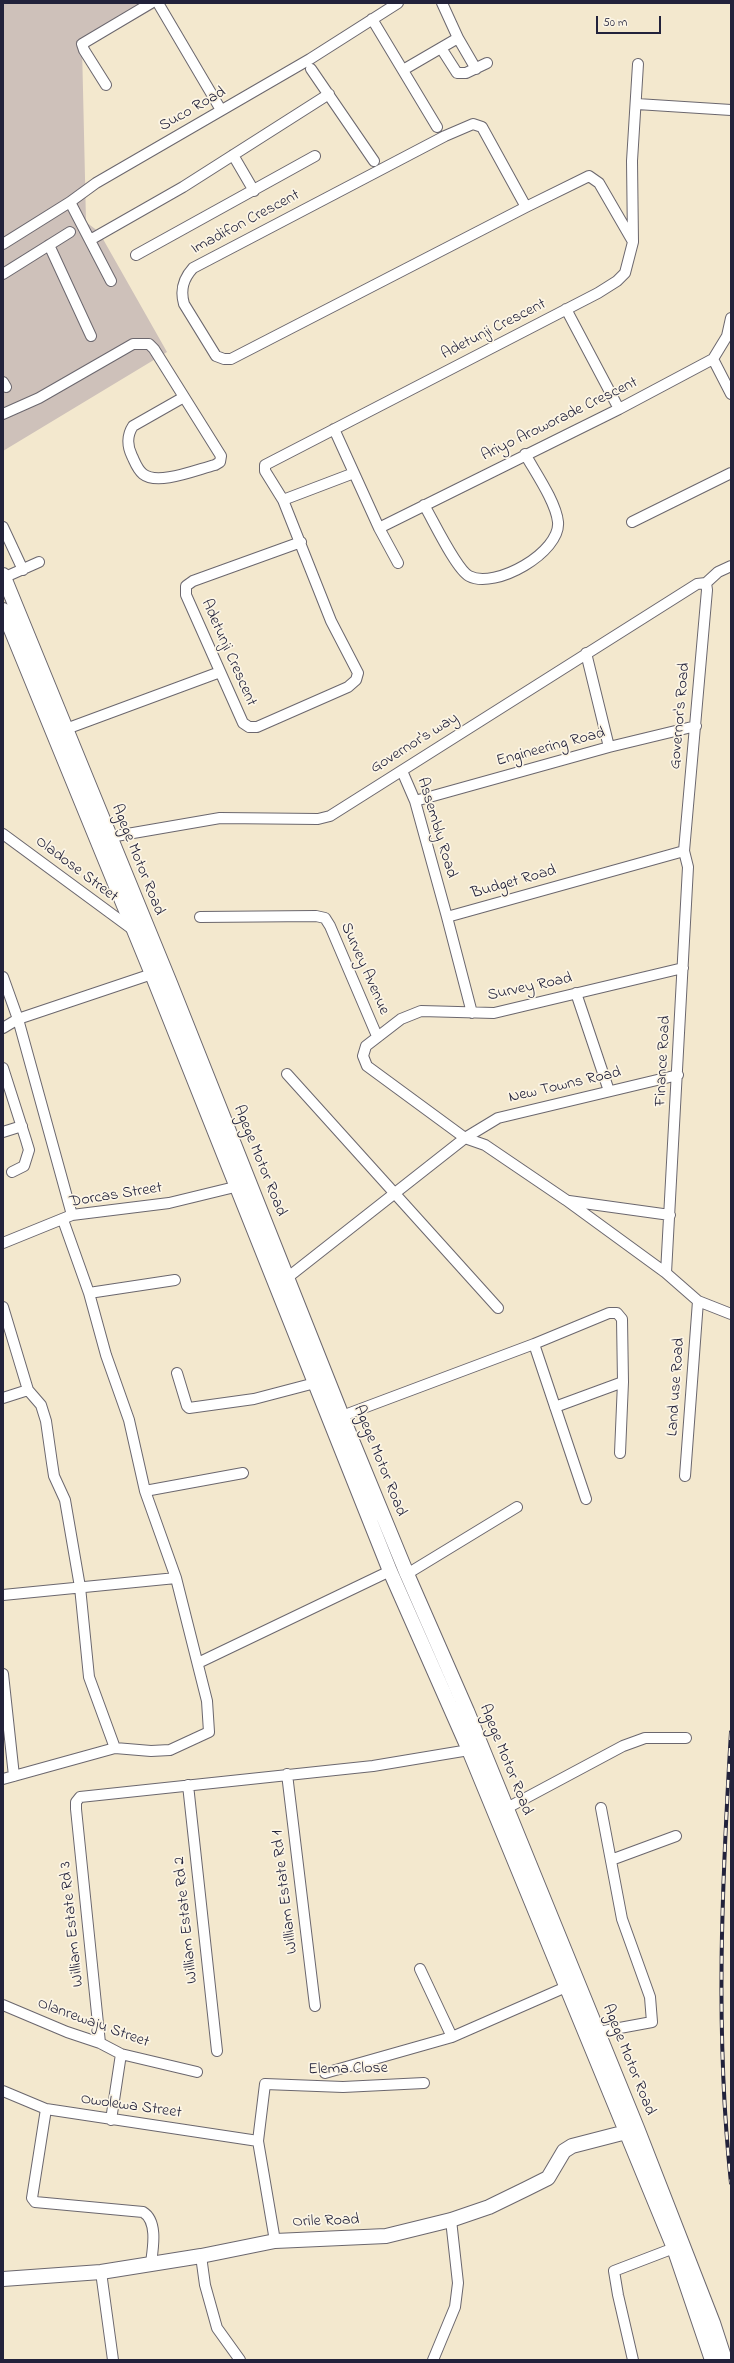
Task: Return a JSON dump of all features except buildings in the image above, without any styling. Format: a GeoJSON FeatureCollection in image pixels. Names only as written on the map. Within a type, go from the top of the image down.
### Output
{"type":"FeatureCollection","features":[{"type":"Feature","properties":{"kind":"main road","name":"Agege Motor Road"},"geometry":{"type":"LineString","coordinates":[[3,577],[147,927],[250,1183],[342,1416],[356,1465]]}},
{"type":"Feature","properties":{"kind":"main road","name":"Agege Motor Road"},"geometry":{"type":"LineString","coordinates":[[3,610],[132,930],[152,974],[314,1383],[356,1465],[387,1542],[407,1574],[467,1711],[507,1808],[598,2032],[631,2131],[674,2248],[722,2358]]}},
{"type":"Feature","properties":{"kind":"main road","name":"Agege Motor Road"},"geometry":{"type":"LineString","coordinates":[[387,1542],[390,1572],[469,1750],[566,1987],[631,2131],[722,2358]]}},
{"type":"Feature","properties":{"kind":"main road","name":"Orile Road"},"geometry":{"type":"LineString","coordinates":[[3,2279],[101,2272],[201,2256],[275,2241],[386,2236],[451,2220],[489,2207],[548,2178],[564,2152],[572,2146],[631,2131]]}},
{"type":"Feature","properties":{"kind":"street"},"geometry":{"type":"LineString","coordinates":[[106,85],[84,50],[82,44],[151,3]]}},
{"type":"Feature","properties":{"kind":"street"},"geometry":{"type":"LineString","coordinates":[[158,3],[221,110]]}},
{"type":"Feature","properties":{"kind":"street","name":"Suco Road"},"geometry":{"type":"LineString","coordinates":[[3,244],[70,202],[96,183],[310,58],[398,3]]}},
{"type":"Feature","properties":{"kind":"street"},"geometry":{"type":"LineString","coordinates":[[442,3],[458,38],[476,68]]}},
{"type":"Feature","properties":{"kind":"street"},"geometry":{"type":"LineString","coordinates":[[372,18],[437,127]]}},
{"type":"Feature","properties":{"kind":"street"},"geometry":{"type":"LineString","coordinates":[[403,70],[458,38]]}},
{"type":"Feature","properties":{"kind":"street"},"geometry":{"type":"LineString","coordinates":[[441,48],[457,73],[461,74],[487,63]]}},
{"type":"Feature","properties":{"kind":"street","name":"Adetunji Crescent"},"geometry":{"type":"LineString","coordinates":[[301,542],[193,581],[186,586],[186,595],[220,672],[243,723],[249,727],[257,727],[348,687],[356,680],[358,673],[331,622],[301,542],[283,500],[264,471],[264,465],[566,309],[617,281],[625,273],[633,242],[632,161],[637,104],[638,64]]}},
{"type":"Feature","properties":{"kind":"street"},"geometry":{"type":"LineString","coordinates":[[311,69],[374,161]]}},
{"type":"Feature","properties":{"kind":"street"},"geometry":{"type":"LineString","coordinates":[[90,240],[233,155],[329,94]]}},
{"type":"Feature","properties":{"kind":"street"},"geometry":{"type":"LineString","coordinates":[[637,104],[731,110]]}},
{"type":"Feature","properties":{"kind":"street","name":"Imadifon Crescent"},"geometry":{"type":"LineString","coordinates":[[526,206],[482,127],[473,124],[445,136],[193,268],[184,279],[181,295],[184,304],[216,356],[224,359],[231,359],[526,206],[589,176],[599,183],[633,242]]}},
{"type":"Feature","properties":{"kind":"street"},"geometry":{"type":"LineString","coordinates":[[233,155],[254,191]]}},
{"type":"Feature","properties":{"kind":"street"},"geometry":{"type":"LineString","coordinates":[[136,255],[254,191],[314,156]]}},
{"type":"Feature","properties":{"kind":"street"},"geometry":{"type":"LineString","coordinates":[[70,202],[111,281]]}},
{"type":"Feature","properties":{"kind":"street"},"geometry":{"type":"LineString","coordinates":[[3,274],[70,232]]}},
{"type":"Feature","properties":{"kind":"street"},"geometry":{"type":"LineString","coordinates":[[49,245],[91,336]]}},
{"type":"Feature","properties":{"kind":"street"},"geometry":{"type":"LineString","coordinates":[[566,309],[619,409]]}},
{"type":"Feature","properties":{"kind":"street"},"geometry":{"type":"LineString","coordinates":[[731,318],[726,336],[713,359],[731,394]]}},
{"type":"Feature","properties":{"kind":"street"},"geometry":{"type":"LineString","coordinates":[[3,414],[39,398],[133,344],[143,342],[149,344],[154,349],[221,456],[220,462],[160,479],[144,475],[138,469],[130,451],[130,432],[133,426],[184,397]]}},
{"type":"Feature","properties":{"kind":"street","name":"Ariyo Aroworade Crescent"},"geometry":{"type":"LineString","coordinates":[[379,528],[525,454],[619,409],[713,359]]}},
{"type":"Feature","properties":{"kind":"street"},"geometry":{"type":"LineString","coordinates":[[334,429],[379,528],[398,563]]}},
{"type":"Feature","properties":{"kind":"street"},"geometry":{"type":"LineString","coordinates":[[424,505],[455,559],[468,576],[476,579],[515,572],[544,549],[556,535],[558,523],[556,512],[525,454]]}},
{"type":"Feature","properties":{"kind":"street"},"geometry":{"type":"LineString","coordinates":[[283,500],[354,473]]}},
{"type":"Feature","properties":{"kind":"street"},"geometry":{"type":"LineString","coordinates":[[632,522],[731,473]]}},
{"type":"Feature","properties":{"kind":"street"},"geometry":{"type":"LineString","coordinates":[[3,526],[23,570]]}},
{"type":"Feature","properties":{"kind":"street"},"geometry":{"type":"LineString","coordinates":[[3,577],[23,570],[39,562]]}},
{"type":"Feature","properties":{"kind":"street","name":"Governor's way"},"geometry":{"type":"LineString","coordinates":[[110,837],[220,818],[318,819],[330,816],[586,653],[697,584],[706,583],[718,572],[731,566]]}},
{"type":"Feature","properties":{"kind":"street","name":"Governor's Road"},"geometry":{"type":"LineString","coordinates":[[684,851],[696,726],[706,583]]}},
{"type":"Feature","properties":{"kind":"street"},"geometry":{"type":"LineString","coordinates":[[586,653],[609,747]]}},
{"type":"Feature","properties":{"kind":"street"},"geometry":{"type":"LineString","coordinates":[[66,729],[220,672]]}},
{"type":"Feature","properties":{"kind":"street","name":"Engineering Road"},"geometry":{"type":"LineString","coordinates":[[415,801],[609,747],[696,726]]}},
{"type":"Feature","properties":{"kind":"street","name":"Assembly Road"},"geometry":{"type":"LineString","coordinates":[[402,771],[415,801],[448,917]]}},
{"type":"Feature","properties":{"kind":"street","name":"Oladose Street"},"geometry":{"type":"LineString","coordinates":[[3,834],[132,930]]}},
{"type":"Feature","properties":{"kind":"street","name":"Budget Road"},"geometry":{"type":"LineString","coordinates":[[448,917],[684,851]]}},
{"type":"Feature","properties":{"kind":"street","name":"Finance Road"},"geometry":{"type":"LineString","coordinates":[[666,1273],[678,1075],[688,867],[684,851]]}},
{"type":"Feature","properties":{"kind":"street","name":"Survey Avenue"},"geometry":{"type":"LineString","coordinates":[[200,917],[316,916],[325,918],[330,926],[377,1036]]}},
{"type":"Feature","properties":{"kind":"street"},"geometry":{"type":"LineString","coordinates":[[448,917],[472,1013]]}},
{"type":"Feature","properties":{"kind":"street"},"geometry":{"type":"LineString","coordinates":[[132,930],[147,927]]}},
{"type":"Feature","properties":{"kind":"street","name":"Survey Road"},"geometry":{"type":"LineString","coordinates":[[464,1138],[367,1066],[363,1056],[366,1046],[401,1018],[421,1011],[494,1013],[683,968]]}},
{"type":"Feature","properties":{"kind":"street"},"geometry":{"type":"LineString","coordinates":[[3,1028],[18,1019],[152,974]]}},
{"type":"Feature","properties":{"kind":"street"},"geometry":{"type":"LineString","coordinates":[[3,977],[18,1019],[72,1215]]}},
{"type":"Feature","properties":{"kind":"street"},"geometry":{"type":"LineString","coordinates":[[576,993],[609,1091]]}},
{"type":"Feature","properties":{"kind":"street"},"geometry":{"type":"LineString","coordinates":[[3,1068],[22,1126],[28,1150],[24,1166],[12,1172]]}},
{"type":"Feature","properties":{"kind":"street"},"geometry":{"type":"LineString","coordinates":[[287,1074],[498,1308]]}},
{"type":"Feature","properties":{"kind":"street","name":"New Towns Road"},"geometry":{"type":"LineString","coordinates":[[287,1278],[464,1138],[498,1118],[678,1075]]}},
{"type":"Feature","properties":{"kind":"street"},"geometry":{"type":"LineString","coordinates":[[3,1132],[22,1126]]}},
{"type":"Feature","properties":{"kind":"street"},"geometry":{"type":"LineString","coordinates":[[464,1138],[485,1145],[566,1200],[666,1273],[698,1301],[731,1314]]}},
{"type":"Feature","properties":{"kind":"street","name":"Dorcas Street"},"geometry":{"type":"LineString","coordinates":[[3,1243],[63,1220],[72,1215],[161,1204],[236,1188],[250,1183]]}},
{"type":"Feature","properties":{"kind":"street"},"geometry":{"type":"LineString","coordinates":[[566,1200],[670,1215]]}},
{"type":"Feature","properties":{"kind":"street"},"geometry":{"type":"LineString","coordinates":[[3,1779],[81,1756],[115,1748],[151,1751],[170,1750],[209,1732],[207,1701],[176,1578],[145,1491],[129,1420],[106,1355],[89,1293],[63,1220]]}},
{"type":"Feature","properties":{"kind":"street"},"geometry":{"type":"LineString","coordinates":[[89,1293],[175,1280]]}},
{"type":"Feature","properties":{"kind":"street","name":"Land use Road"},"geometry":{"type":"LineString","coordinates":[[685,1476],[698,1301]]}},
{"type":"Feature","properties":{"kind":"street"},"geometry":{"type":"LineString","coordinates":[[3,1307],[28,1390],[41,1405],[46,1421],[52,1463],[64,1500],[80,1586],[89,1677],[115,1748]]}},
{"type":"Feature","properties":{"kind":"street"},"geometry":{"type":"LineString","coordinates":[[342,1416],[534,1344],[609,1313],[617,1313],[622,1319],[623,1382],[620,1453]]}},
{"type":"Feature","properties":{"kind":"street"},"geometry":{"type":"LineString","coordinates":[[534,1344],[586,1499]]}},
{"type":"Feature","properties":{"kind":"street"},"geometry":{"type":"LineString","coordinates":[[177,1373],[187,1406],[189,1408],[254,1399],[314,1383]]}},
{"type":"Feature","properties":{"kind":"street"},"geometry":{"type":"LineString","coordinates":[[555,1407],[623,1382]]}},
{"type":"Feature","properties":{"kind":"street"},"geometry":{"type":"LineString","coordinates":[[3,1398],[28,1390]]}},
{"type":"Feature","properties":{"kind":"street"},"geometry":{"type":"LineString","coordinates":[[145,1491],[243,1473]]}},
{"type":"Feature","properties":{"kind":"street"},"geometry":{"type":"LineString","coordinates":[[407,1574],[517,1507]]}},
{"type":"Feature","properties":{"kind":"street"},"geometry":{"type":"LineString","coordinates":[[198,1663],[390,1572]]}},
{"type":"Feature","properties":{"kind":"street"},"geometry":{"type":"LineString","coordinates":[[3,1595],[80,1586],[176,1578]]}},
{"type":"Feature","properties":{"kind":"street"},"geometry":{"type":"LineString","coordinates":[[3,1674],[14,1776]]}},
{"type":"Feature","properties":{"kind":"street"},"geometry":{"type":"LineString","coordinates":[[507,1808],[624,1746],[645,1738],[686,1738]]}},
{"type":"Feature","properties":{"kind":"street"},"geometry":{"type":"LineString","coordinates":[[188,1785],[373,1766],[469,1750]]}},
{"type":"Feature","properties":{"kind":"street","name":"William Estate Rd 1"},"geometry":{"type":"LineString","coordinates":[[287,1774],[314,2006]]}},
{"type":"Feature","properties":{"kind":"street","name":"William Estate Rd 3"},"geometry":{"type":"LineString","coordinates":[[100,2043],[76,1802],[80,1797],[95,1794],[188,1785]]}},
{"type":"Feature","properties":{"kind":"street","name":"William Estate Rd 2"},"geometry":{"type":"LineString","coordinates":[[188,1785],[217,2052]]}},
{"type":"Feature","properties":{"kind":"street"},"geometry":{"type":"LineString","coordinates":[[598,2032],[652,2022],[650,1997],[622,1919],[601,1808]]}},
{"type":"Feature","properties":{"kind":"street"},"geometry":{"type":"LineString","coordinates":[[611,1860],[676,1836]]}},
{"type":"Feature","properties":{"kind":"street"},"geometry":{"type":"LineString","coordinates":[[420,1969],[452,2037]]}},
{"type":"Feature","properties":{"kind":"street"},"geometry":{"type":"LineString","coordinates":[[325,2073],[452,2037],[566,1987]]}},
{"type":"Feature","properties":{"kind":"street","name":"Olanrewaju Street"},"geometry":{"type":"LineString","coordinates":[[3,2005],[67,2032],[100,2043],[121,2054],[197,2072]]}},
{"type":"Feature","properties":{"kind":"street"},"geometry":{"type":"LineString","coordinates":[[111,2120],[121,2054]]}},
{"type":"Feature","properties":{"kind":"street","name":"Elema Close"},"geometry":{"type":"LineString","coordinates":[[258,2141],[265,2084],[343,2087],[424,2082]]}},
{"type":"Feature","properties":{"kind":"street","name":"Owolewa Street"},"geometry":{"type":"LineString","coordinates":[[3,2092],[46,2109],[258,2141]]}},
{"type":"Feature","properties":{"kind":"street"},"geometry":{"type":"LineString","coordinates":[[46,2109],[32,2198],[35,2202],[143,2212],[151,2220],[154,2244],[151,2263]]}},
{"type":"Feature","properties":{"kind":"street"},"geometry":{"type":"LineString","coordinates":[[258,2141],[275,2241]]}},
{"type":"Feature","properties":{"kind":"street"},"geometry":{"type":"LineString","coordinates":[[433,2360],[455,2307],[458,2283],[451,2220]]}},
{"type":"Feature","properties":{"kind":"street"},"geometry":{"type":"LineString","coordinates":[[633,2360],[614,2271],[674,2248]]}},
{"type":"Feature","properties":{"kind":"street"},"geometry":{"type":"LineString","coordinates":[[201,2256],[204,2285],[217,2328],[240,2360]]}},
{"type":"Feature","properties":{"kind":"street"},"geometry":{"type":"LineString","coordinates":[[101,2272],[113,2360]]}},
{"type":"Feature","properties":{"kind":"shaded area"},"geometry":{"type":"Polygon","coordinates":[[[3,3],[164,3],[122,27],[82,46],[86,222],[99,232],[167,352],[3,451],[3,3]]]}},
{"type":"Feature","properties":{"kind":"railway"},"geometry":{"type":"LineString","coordinates":[[731,1732],[725,1845],[722,1958],[723,2070],[731,2183]]}}]}
